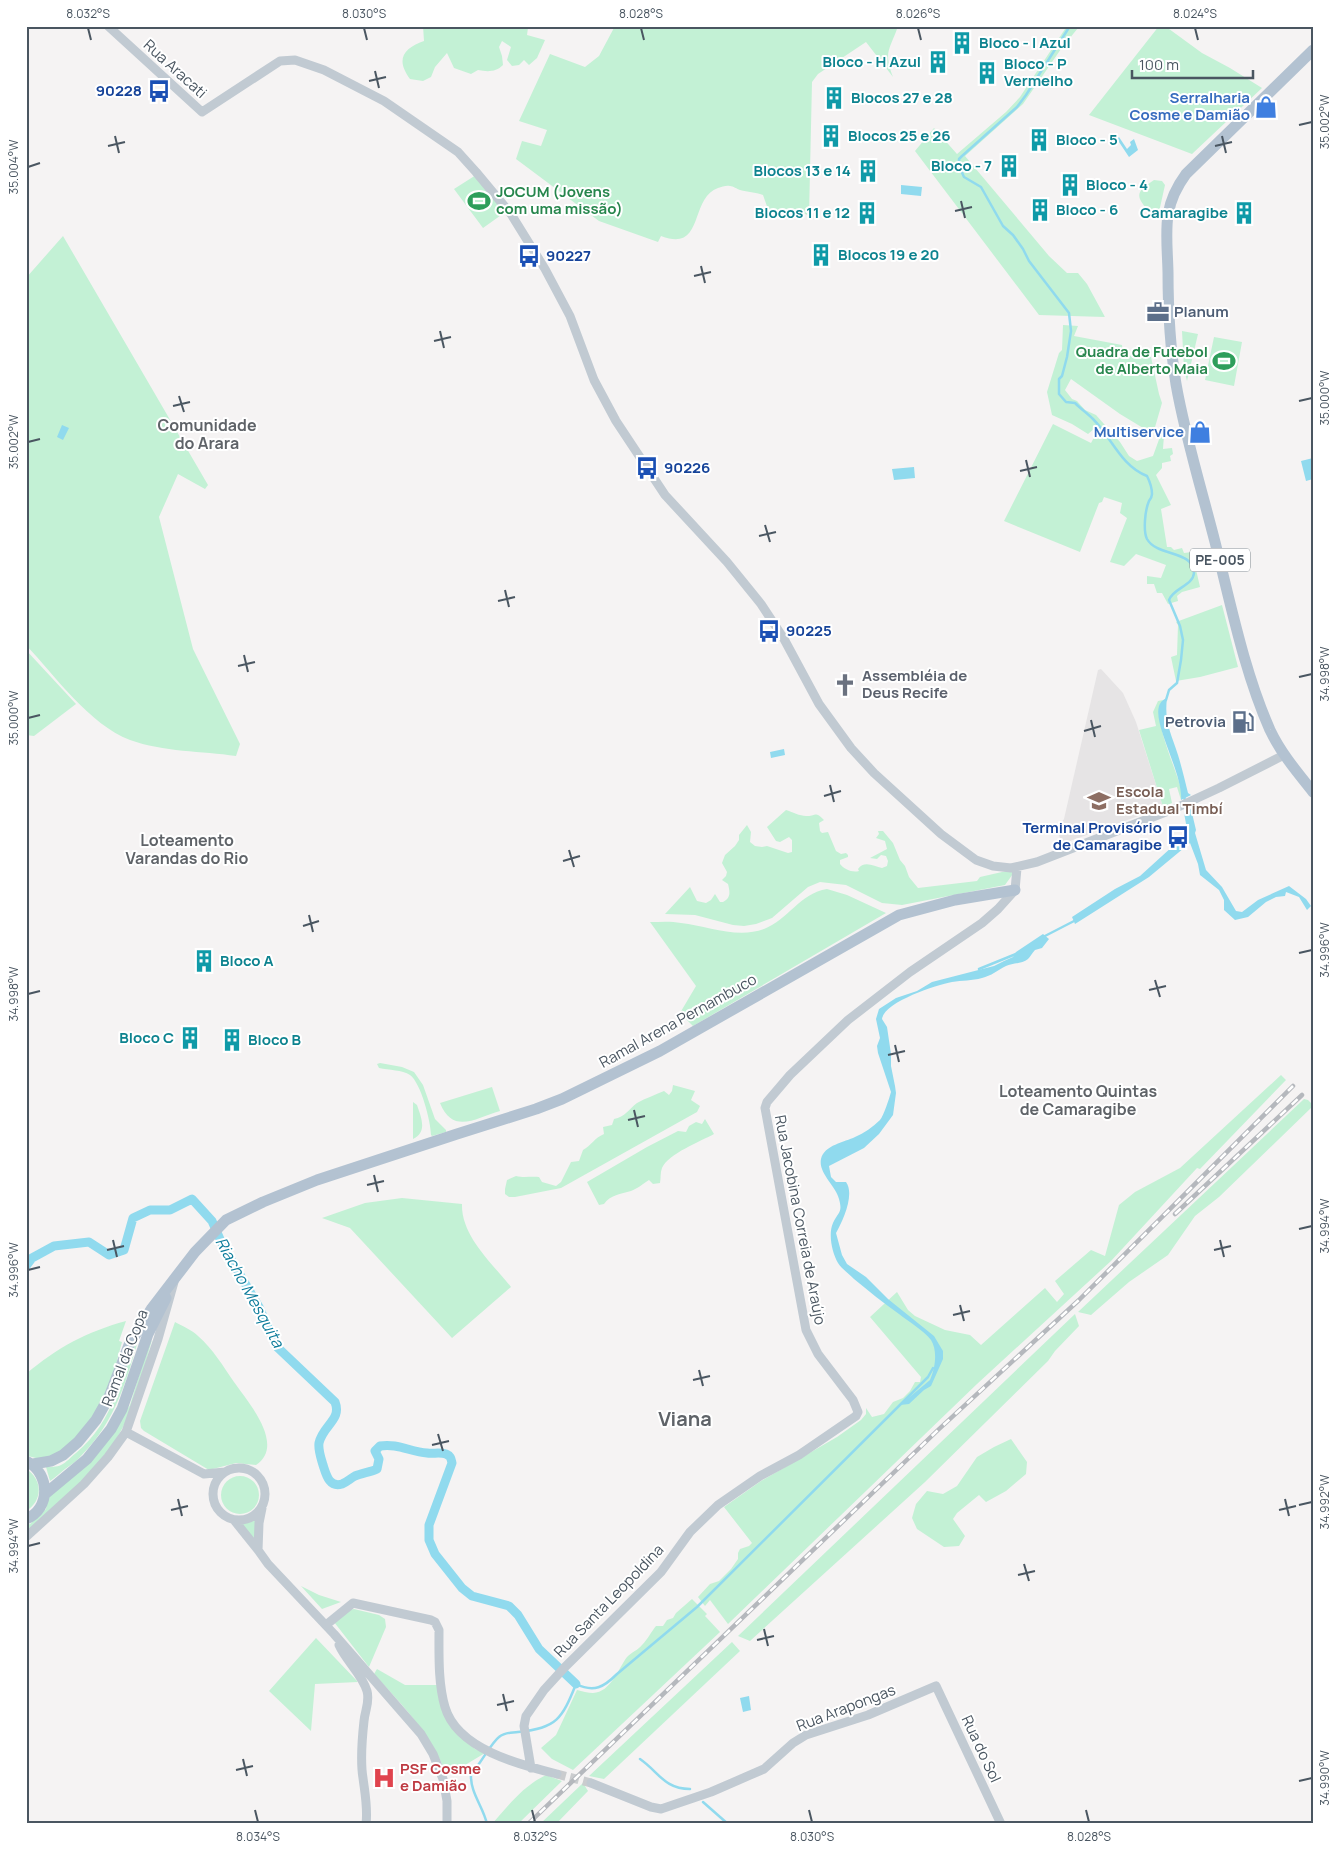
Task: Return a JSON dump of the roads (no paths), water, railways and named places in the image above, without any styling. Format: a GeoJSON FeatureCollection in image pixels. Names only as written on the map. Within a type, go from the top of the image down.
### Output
{"type":"FeatureCollection","features":[{"type":"Feature","properties":{"kind":"main road","name":"PE-005"},"geometry":{"type":"LineString","coordinates":[[1313,50],[1186,174],[1175,189],[1167,220],[1169,325],[1177,389],[1248,668],[1263,712],[1284,755],[1313,792]]}},
{"type":"Feature","properties":{"kind":"main road","name":"Ramal Arena Pernambuco"},"geometry":{"type":"LineString","coordinates":[[176,1278],[209,1236],[226,1220],[245,1209],[317,1180],[562,1099],[660,1051],[899,915],[954,900],[1015,890]]}},
{"type":"Feature","properties":{"kind":"main road","name":"Ramal da Copa"},"geometry":{"type":"LineString","coordinates":[[45,1494],[87,1460],[111,1429],[122,1409],[153,1337],[176,1278]]}},
{"type":"Feature","properties":{"kind":"main road","name":"Ramal da Copa"},"geometry":{"type":"LineString","coordinates":[[29,1463],[51,1461],[63,1455],[78,1442],[96,1420],[109,1397],[129,1345],[152,1308],[176,1278]]}},
{"type":"Feature","properties":{"kind":"main road"},"geometry":{"type":"LineString","coordinates":[[26,1519],[41,1516],[45,1494],[43,1478],[29,1463]]}},
{"type":"Feature","properties":{"kind":"street","name":"Rua Aracati"},"geometry":{"type":"LineString","coordinates":[[108,26],[202,112],[280,61],[295,60],[324,70],[384,101],[458,152],[511,214],[545,269],[570,316],[594,380],[616,421],[665,495],[727,562],[761,604],[784,639],[819,704],[851,748],[874,773],[941,834],[976,860],[993,866],[1017,868]]}},
{"type":"Feature","properties":{"kind":"street"},"geometry":{"type":"LineString","coordinates":[[1015,890],[1017,868],[1176,808],[1284,755]]}},
{"type":"Feature","properties":{"kind":"street","name":"Rua Jacobina Correia de Araújo"},"geometry":{"type":"LineString","coordinates":[[858,1412],[853,1400],[818,1354],[806,1330],[764,1108],[790,1075],[848,1020],[910,972],[982,922],[998,909],[1015,890]]}},
{"type":"Feature","properties":{"kind":"street"},"geometry":{"type":"LineString","coordinates":[[26,1537],[41,1516],[84,1484],[108,1457],[126,1432],[153,1337]]}},
{"type":"Feature","properties":{"kind":"street","name":"Rua Santa Leopoldina"},"geometry":{"type":"LineString","coordinates":[[531,1768],[524,1726],[531,1708],[565,1667],[661,1572],[690,1532],[718,1505],[760,1476],[832,1434],[852,1420],[858,1412]]}},
{"type":"Feature","properties":{"kind":"street"},"geometry":{"type":"LineString","coordinates":[[126,1432],[204,1474],[225,1472]]}},
{"type":"Feature","properties":{"kind":"street"},"geometry":{"type":"LineString","coordinates":[[258,1550],[259,1523],[265,1497],[264,1488],[256,1474],[241,1468],[232,1469],[218,1478],[214,1486],[214,1504],[225,1517],[234,1520],[251,1518],[263,1505]]}},
{"type":"Feature","properties":{"kind":"street"},"geometry":{"type":"LineString","coordinates":[[204,1474],[213,1495]]}},
{"type":"Feature","properties":{"kind":"street"},"geometry":{"type":"LineString","coordinates":[[234,1520],[268,1564],[326,1625],[421,1734],[433,1754],[443,1779],[446,1794],[447,1824]]}},
{"type":"Feature","properties":{"kind":"street"},"geometry":{"type":"LineString","coordinates":[[326,1625],[353,1603],[435,1622],[439,1630],[442,1692],[446,1709],[453,1723],[466,1737],[480,1747],[531,1768],[557,1774]]}},
{"type":"Feature","properties":{"kind":"street"},"geometry":{"type":"LineString","coordinates":[[334,1634],[350,1664],[363,1682],[368,1701],[362,1736],[363,1778],[367,1812],[366,1824]]}},
{"type":"Feature","properties":{"kind":"street","name":"Rua Arapongas"},"geometry":{"type":"LineString","coordinates":[[591,1783],[650,1807],[661,1809],[711,1792],[764,1770],[792,1743],[806,1735],[868,1715],[936,1686]]}},
{"type":"Feature","properties":{"kind":"street","name":"Rua do Sol"},"geometry":{"type":"LineString","coordinates":[[936,1686],[1002,1824]]}},
{"type":"Feature","properties":{"kind":"street"},"geometry":{"type":"LineString","coordinates":[[368,1701],[382,1690]]}},
{"type":"Feature","properties":{"kind":"water"},"geometry":{"type":"Polygon","coordinates":[[[1119,137],[1127,149],[1131,145],[1130,142],[1134,139],[1138,150],[1129,157],[1117,139],[1119,137]]]}},
{"type":"Feature","properties":{"kind":"water"},"geometry":{"type":"Polygon","coordinates":[[[901,185],[922,187],[921,196],[901,194],[901,185]]]}},
{"type":"Feature","properties":{"kind":"water"},"geometry":{"type":"Polygon","coordinates":[[[62,425],[69,428],[63,440],[57,437],[62,425]]]}},
{"type":"Feature","properties":{"kind":"water"},"geometry":{"type":"Polygon","coordinates":[[[1313,458],[1313,479],[1306,481],[1301,461],[1313,458]]]}},
{"type":"Feature","properties":{"kind":"water"},"geometry":{"type":"Polygon","coordinates":[[[914,467],[915,478],[894,480],[892,469],[914,467]]]}},
{"type":"Feature","properties":{"kind":"water"},"geometry":{"type":"Polygon","coordinates":[[[1167,698],[1166,714],[1169,727],[1188,793],[1191,795],[1181,800],[1178,777],[1158,715],[1160,704],[1167,698]]]}},
{"type":"Feature","properties":{"kind":"water"},"geometry":{"type":"Polygon","coordinates":[[[784,749],[785,755],[771,758],[770,752],[784,749]]]}},
{"type":"Feature","properties":{"kind":"water"},"geometry":{"type":"Polygon","coordinates":[[[1191,809],[1195,833],[1206,870],[1222,887],[1236,911],[1242,912],[1258,900],[1289,886],[1306,899],[1311,906],[1307,910],[1299,897],[1286,892],[1285,896],[1276,897],[1266,902],[1248,917],[1235,920],[1224,910],[1224,900],[1219,890],[1200,875],[1190,843],[1149,877],[1075,924],[1072,917],[1115,889],[1140,876],[1184,836],[1187,829],[1184,813],[1191,809]]]}},
{"type":"Feature","properties":{"kind":"water"},"geometry":{"type":"Polygon","coordinates":[[[1043,934],[1049,939],[1042,948],[1035,950],[1026,961],[1011,964],[985,977],[952,982],[912,995],[892,1006],[885,1013],[882,1019],[887,1027],[896,1093],[893,1115],[879,1134],[864,1148],[829,1166],[831,1177],[836,1182],[846,1182],[848,1187],[849,1200],[847,1208],[836,1233],[842,1255],[847,1264],[866,1277],[888,1299],[934,1336],[943,1351],[943,1359],[931,1386],[909,1404],[900,1405],[930,1380],[935,1360],[933,1344],[924,1333],[854,1279],[838,1263],[832,1249],[831,1232],[833,1223],[840,1210],[840,1204],[837,1194],[822,1169],[821,1159],[830,1147],[871,1127],[880,1120],[885,1111],[891,1092],[878,1053],[877,1046],[880,1038],[876,1019],[879,1009],[896,998],[917,991],[932,982],[994,966],[1013,957],[1016,952],[1043,934]]]}},
{"type":"Feature","properties":{"kind":"water"},"geometry":{"type":"Polygon","coordinates":[[[749,1696],[751,1710],[743,1712],[740,1698],[749,1696]]]}},
{"type":"Feature","properties":{"kind":"waterway"},"geometry":{"type":"LineString","coordinates":[[1070,26],[1017,107],[959,159],[959,166],[964,177],[981,187],[1003,226],[1013,235],[1029,261],[1069,313],[1071,331],[1067,357],[1062,376],[1059,379],[1059,394],[1066,402],[1075,403],[1091,417],[1100,426],[1123,459],[1130,466],[1147,476],[1152,494],[1146,515],[1145,531],[1147,539],[1152,545],[1182,557],[1192,566],[1193,577],[1174,593],[1169,600],[1180,626],[1183,640],[1177,683],[1169,690],[1166,700]]}},
{"type":"Feature","properties":{"kind":"waterway"},"geometry":{"type":"LineString","coordinates":[[1184,795],[1187,815]]}},
{"type":"Feature","properties":{"kind":"waterway"},"geometry":{"type":"LineString","coordinates":[[1043,937],[1076,920]]}},
{"type":"Feature","properties":{"kind":"waterway"},"geometry":{"type":"LineString","coordinates":[[979,969],[1016,954]]}},
{"type":"Feature","properties":{"kind":"waterway","name":"Riacho Mesquita"},"geometry":{"type":"LineString","coordinates":[[26,1266],[32,1258],[54,1246],[89,1242],[109,1255],[124,1250],[133,1218],[150,1210],[170,1210],[192,1199],[212,1221],[223,1246],[259,1307],[276,1346],[335,1402],[336,1413],[319,1443],[325,1472],[331,1482],[338,1485],[342,1484],[355,1476],[377,1469],[379,1459],[375,1451],[380,1446],[386,1445],[421,1452],[444,1453],[449,1456],[452,1463],[429,1525],[429,1540],[435,1554],[462,1588],[472,1596],[509,1606],[518,1615],[539,1649],[576,1684]]}},
{"type":"Feature","properties":{"kind":"waterway"},"geometry":{"type":"LineString","coordinates":[[487,1824],[471,1781],[471,1774],[496,1740],[506,1733],[542,1728],[550,1724],[562,1714],[576,1684],[588,1688],[603,1685],[697,1607],[928,1377],[933,1368]]}},
{"type":"Feature","properties":{"kind":"waterway"},"geometry":{"type":"LineString","coordinates":[[640,1759],[668,1783],[690,1789]]}},
{"type":"Feature","properties":{"kind":"waterway"},"geometry":{"type":"LineString","coordinates":[[703,1802],[728,1824]]}},
{"type":"Feature","properties":{"kind":"tunnel"},"geometry":{"type":"LineString","coordinates":[[557,1774],[591,1783]]}},
{"type":"Feature","properties":{"kind":"railway"},"geometry":{"type":"LineString","coordinates":[[528,1824],[938,1430],[1079,1300],[1293,1086]]}},
{"type":"Feature","properties":{"kind":"railway"},"geometry":{"type":"LineString","coordinates":[[1175,1214],[1302,1095]]}},
{"type":"Feature","properties":{"kind":"place","name":"Bloco - I Azul"},"geometry":{"type":"Point","coordinates":[962,43]}},
{"type":"Feature","properties":{"kind":"place","name":"Bloco - H Azul"},"geometry":{"type":"Point","coordinates":[938,62]}},
{"type":"Feature","properties":{"kind":"place","name":"Bloco - P Vermelho"},"geometry":{"type":"Point","coordinates":[987,73]}},
{"type":"Feature","properties":{"kind":"place","name":"90228"},"geometry":{"type":"Point","coordinates":[159,91]}},
{"type":"Feature","properties":{"kind":"place","name":"Blocos 27 e 28"},"geometry":{"type":"Point","coordinates":[834,98]}},
{"type":"Feature","properties":{"kind":"place","name":"Serralharia Cosme e Damião"},"geometry":{"type":"Point","coordinates":[1266,107]}},
{"type":"Feature","properties":{"kind":"place","name":"Blocos 25 e 26"},"geometry":{"type":"Point","coordinates":[831,136]}},
{"type":"Feature","properties":{"kind":"place","name":"Bloco - 5"},"geometry":{"type":"Point","coordinates":[1039,140]}},
{"type":"Feature","properties":{"kind":"place","name":"Bloco - 7"},"geometry":{"type":"Point","coordinates":[1009,166]}},
{"type":"Feature","properties":{"kind":"place","name":"Blocos 13 e 14"},"geometry":{"type":"Point","coordinates":[868,171]}},
{"type":"Feature","properties":{"kind":"place","name":"Bloco - 4"},"geometry":{"type":"Point","coordinates":[1070,185]}},
{"type":"Feature","properties":{"kind":"place","name":"JOCUM (Jovens com uma missão)"},"geometry":{"type":"Point","coordinates":[479,201]}},
{"type":"Feature","properties":{"kind":"place","name":"Bloco - 6"},"geometry":{"type":"Point","coordinates":[1040,210]}},
{"type":"Feature","properties":{"kind":"place","name":"Blocos 11 e 12"},"geometry":{"type":"Point","coordinates":[867,213]}},
{"type":"Feature","properties":{"kind":"place","name":"Camaragibe"},"geometry":{"type":"Point","coordinates":[1244,213]}},
{"type":"Feature","properties":{"kind":"place","name":"Blocos 19 e 20"},"geometry":{"type":"Point","coordinates":[821,255]}},
{"type":"Feature","properties":{"kind":"place","name":"90227"},"geometry":{"type":"Point","coordinates":[529,256]}},
{"type":"Feature","properties":{"kind":"place","name":"Planum"},"geometry":{"type":"Point","coordinates":[1158,312]}},
{"type":"Feature","properties":{"kind":"place","name":"Quadra de Futebol de Alberto Maia"},"geometry":{"type":"Point","coordinates":[1224,361]}},
{"type":"Feature","properties":{"kind":"place","name":"Multiservice"},"geometry":{"type":"Point","coordinates":[1200,432]}},
{"type":"Feature","properties":{"kind":"place","name":"90226"},"geometry":{"type":"Point","coordinates":[647,468]}},
{"type":"Feature","properties":{"kind":"place","name":"90225"},"geometry":{"type":"Point","coordinates":[769,631]}},
{"type":"Feature","properties":{"kind":"place","name":"Assembléia de Deus Recife"},"geometry":{"type":"Point","coordinates":[845,685]}},
{"type":"Feature","properties":{"kind":"place","name":"Petrovia"},"geometry":{"type":"Point","coordinates":[1243,722]}},
{"type":"Feature","properties":{"kind":"place","name":"Escola Estadual Timbí"},"geometry":{"type":"Point","coordinates":[1099,801]}},
{"type":"Feature","properties":{"kind":"place","name":"Terminal Provisório de Camaragibe"},"geometry":{"type":"Point","coordinates":[1178,837]}},
{"type":"Feature","properties":{"kind":"place","name":"Bloco A"},"geometry":{"type":"Point","coordinates":[204,961]}},
{"type":"Feature","properties":{"kind":"place","name":"Bloco C"},"geometry":{"type":"Point","coordinates":[190,1038]}},
{"type":"Feature","properties":{"kind":"place","name":"Bloco B"},"geometry":{"type":"Point","coordinates":[232,1040]}},
{"type":"Feature","properties":{"kind":"place","name":"PSF Cosme e Damião"},"geometry":{"type":"Point","coordinates":[384,1778]}},
{"type":"Feature","properties":{"kind":"district","name":"Comunidade do Arara"},"geometry":{"type":"Point","coordinates":[207,434]}},
{"type":"Feature","properties":{"kind":"district","name":"Loteamento Varandas do Rio"},"geometry":{"type":"Point","coordinates":[187,849]}},
{"type":"Feature","properties":{"kind":"district","name":"Loteamento Quintas de Camaragibe"},"geometry":{"type":"Point","coordinates":[1078,1100]}},
{"type":"Feature","properties":{"kind":"district","name":"Viana"},"geometry":{"type":"Point","coordinates":[685,1419]}}]}
